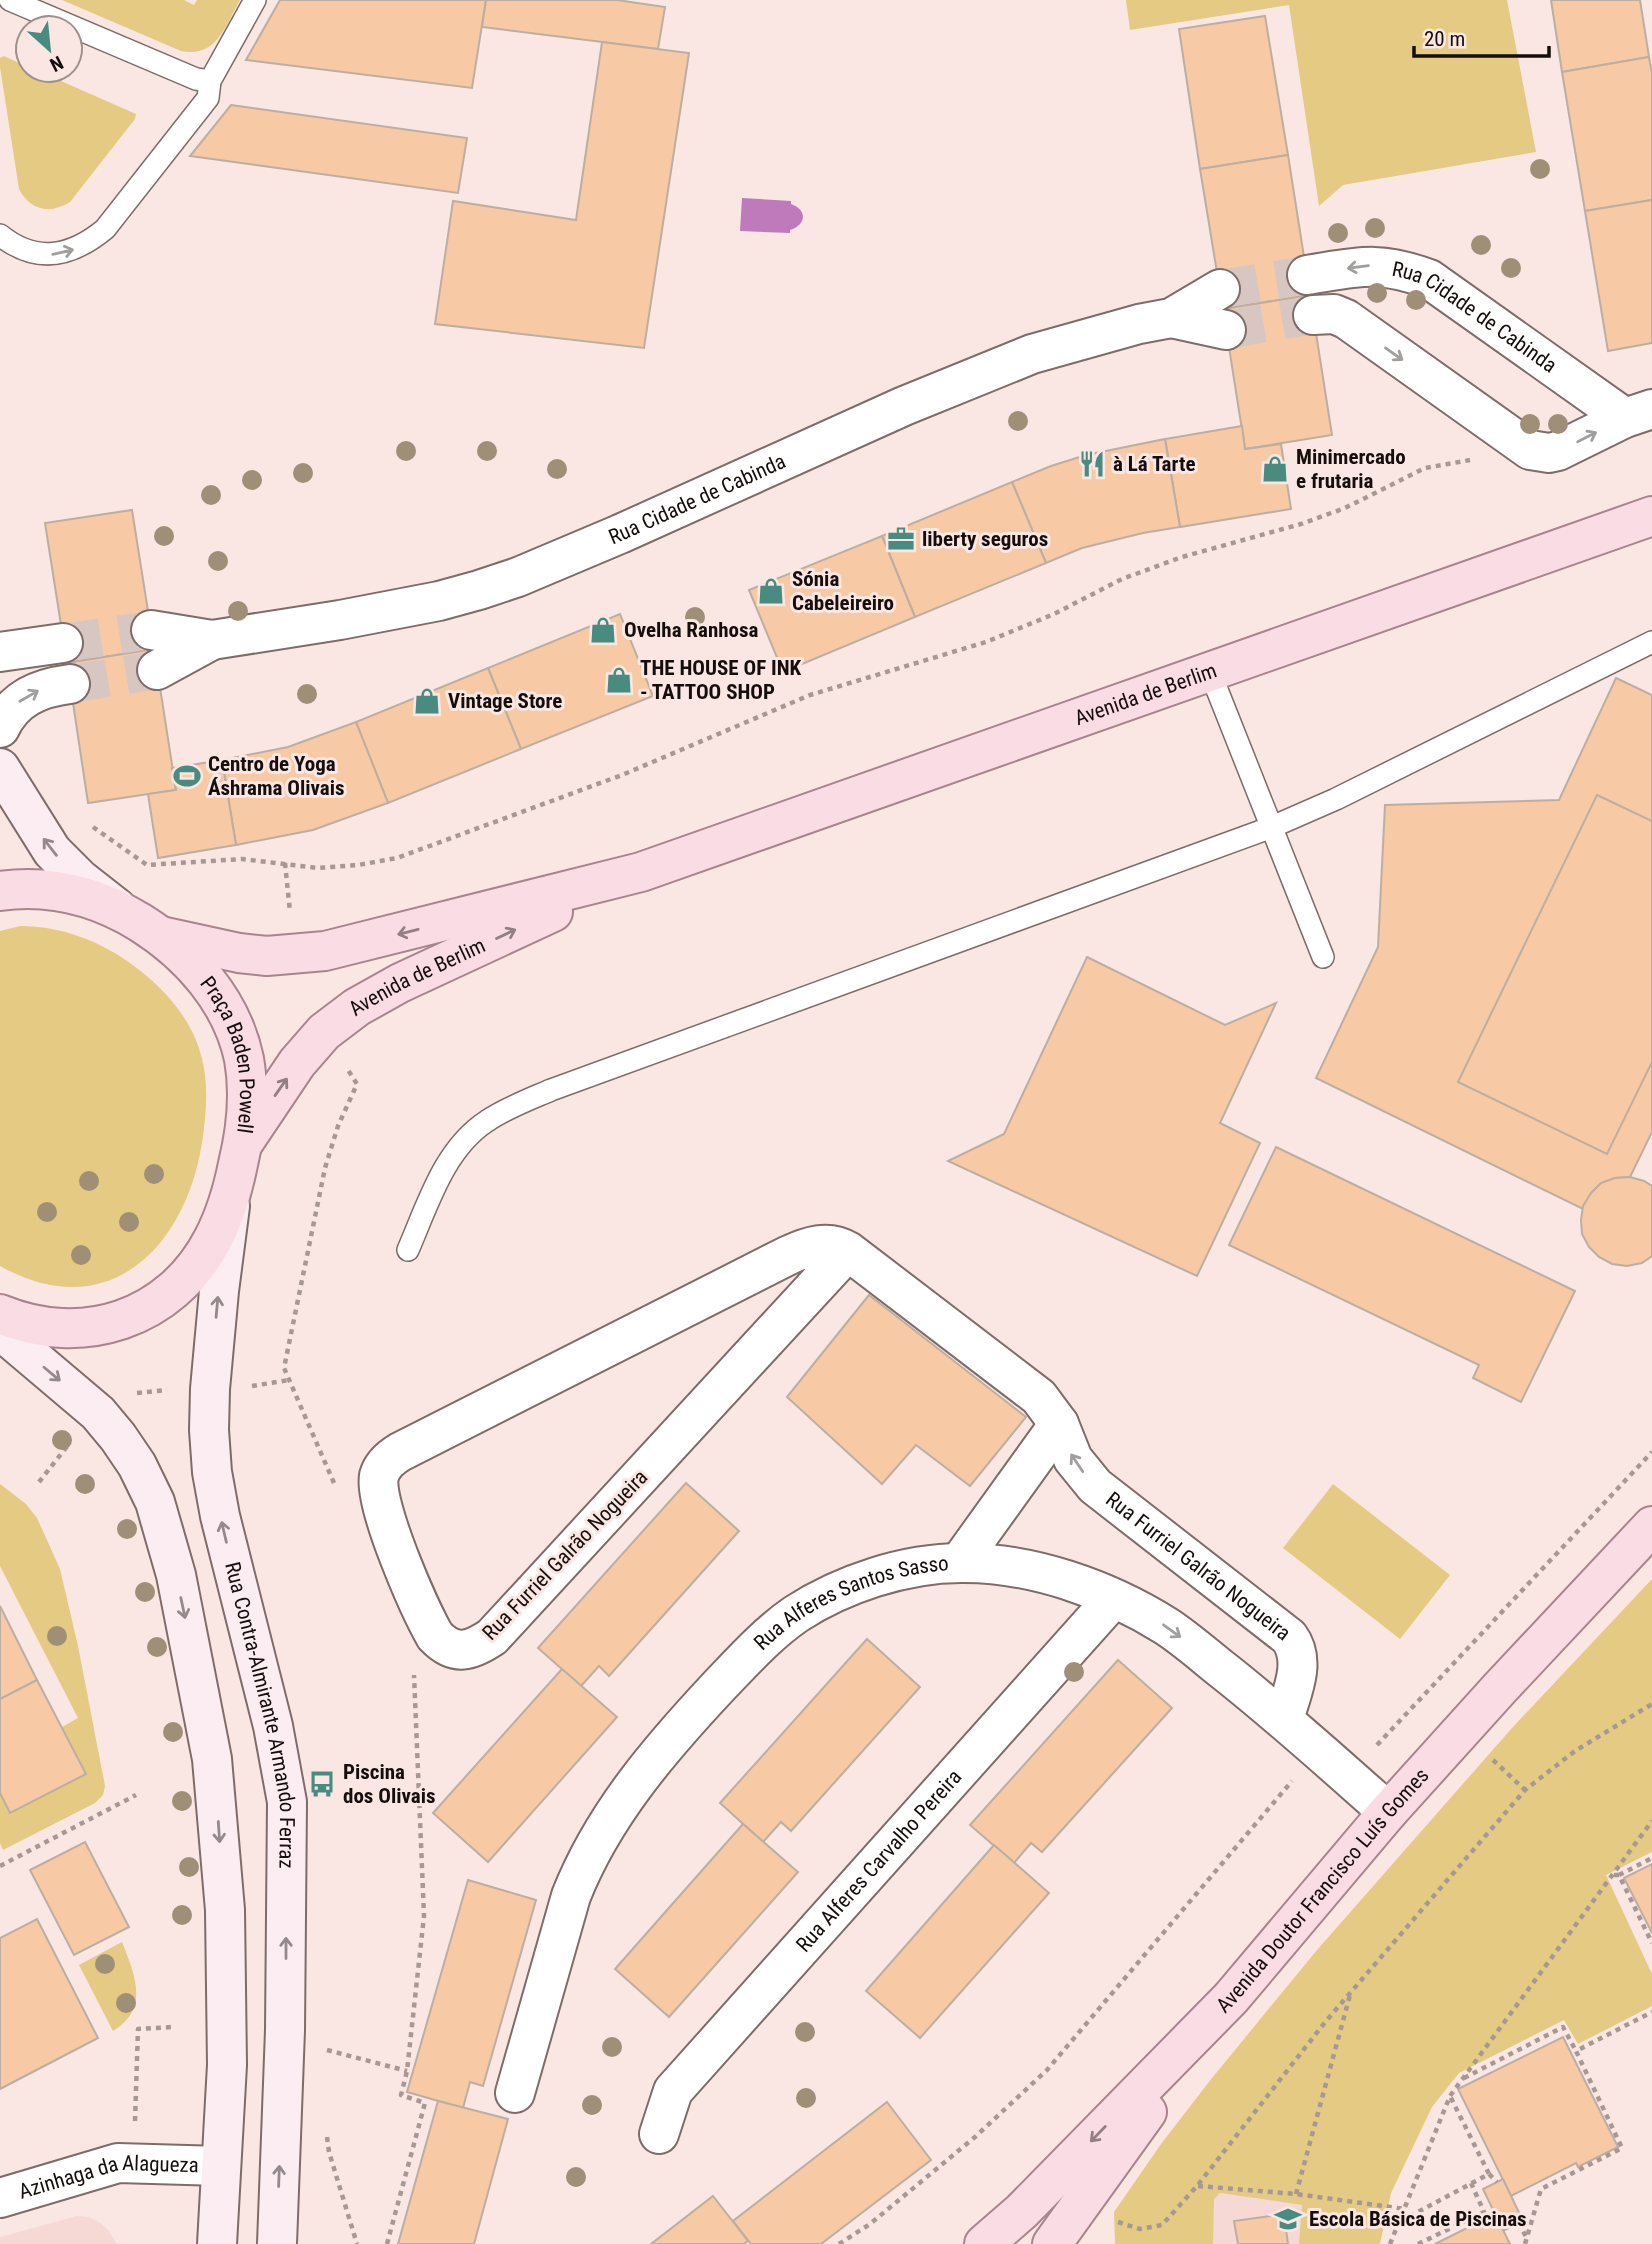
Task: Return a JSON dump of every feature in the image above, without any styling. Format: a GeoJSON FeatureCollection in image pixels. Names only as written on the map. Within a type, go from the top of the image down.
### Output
{"type":"FeatureCollection","features":[{"type":"Feature","properties":{"kind":"main road","name":"Avenida de Berlim"},"geometry":{"type":"LineString","coordinates":[[161,936],[239,953],[293,955],[356,945],[640,872],[1652,516]]}},
{"type":"Feature","properties":{"kind":"main road"},"geometry":{"type":"LineString","coordinates":[[0,768],[52,851],[80,879],[119,909]]}},
{"type":"Feature","properties":{"kind":"main road","name":"Avenida de Berlim"},"geometry":{"type":"LineString","coordinates":[[243,1143],[278,1090],[324,1032],[357,1007],[400,983],[640,872]]}},
{"type":"Feature","properties":{"kind":"main road","name":"Praça Baden Powell"},"geometry":{"type":"LineString","coordinates":[[0,891],[29,887],[72,893],[119,909],[161,936],[194,965],[217,994],[232,1022],[244,1059],[247,1099],[243,1143],[233,1189],[212,1240],[186,1278],[161,1299],[126,1318],[96,1328],[57,1329],[0,1314]]}},
{"type":"Feature","properties":{"kind":"main road","name":"Rua Contra-Almirante Armando Ferraz"},"geometry":{"type":"LineString","coordinates":[[233,1189],[218,1305],[209,1430],[212,1472],[220,1516],[273,1726],[287,1802],[285,2031],[277,2244]]}},
{"type":"Feature","properties":{"kind":"main road"},"geometry":{"type":"LineString","coordinates":[[0,1330],[98,1413],[118,1437],[137,1465],[166,1533],[204,1711],[216,1795],[225,1910],[228,2029],[217,2244]]}},
{"type":"Feature","properties":{"kind":"main road","name":"Avenida Doutor Francisco Luís Gomes"},"geometry":{"type":"LineString","coordinates":[[984,2244],[1022,2211],[1231,1998],[1388,1812],[1652,1526]]}},
{"type":"Feature","properties":{"kind":"main road"},"geometry":{"type":"LineString","coordinates":[[1052,2244],[1231,1998]]}},
{"type":"Feature","properties":{"kind":"street","name":"Rua Cidade de Cabinda"},"geometry":{"type":"LineString","coordinates":[[1307,275],[1377,266],[1390,267],[1429,279],[1638,414]]}},
{"type":"Feature","properties":{"kind":"street","name":"Rua Cidade de Cabinda"},"geometry":{"type":"LineString","coordinates":[[151,630],[212,640],[389,611],[492,586],[620,534],[904,406],[1032,354],[1139,324],[1171,318],[1220,289]]}},
{"type":"Feature","properties":{"kind":"street","name":"Rua Cidade de Cabinda"},"geometry":{"type":"LineString","coordinates":[[1313,315],[1334,314],[1346,319],[1530,450],[1549,453],[1568,447],[1638,414]]}},
{"type":"Feature","properties":{"kind":"street","name":"Rua Cidade de Cabinda"},"geometry":{"type":"LineString","coordinates":[[1171,318],[1226,330]]}},
{"type":"Feature","properties":{"kind":"street","name":"Rua Cidade de Cabinda"},"geometry":{"type":"LineString","coordinates":[[157,670],[212,640]]}},
{"type":"Feature","properties":{"kind":"street"},"geometry":{"type":"LineString","coordinates":[[0,653],[64,643]]}},
{"type":"Feature","properties":{"kind":"street"},"geometry":{"type":"LineString","coordinates":[[0,728],[18,702],[34,692],[70,684]]}},
{"type":"Feature","properties":{"kind":"street","name":"Rua Furriel Galrão Nogueira"},"geometry":{"type":"LineString","coordinates":[[848,1251],[492,1637],[473,1648],[453,1649],[443,1645],[429,1625],[383,1515],[378,1494],[380,1473],[391,1457],[787,1255],[827,1244],[848,1251],[1039,1397],[1059,1424],[1073,1459],[1095,1486],[1289,1637],[1299,1655],[1296,1678],[1284,1719]]}},
{"type":"Feature","properties":{"kind":"street"},"geometry":{"type":"LineString","coordinates":[[959,1563],[1059,1424]]}},
{"type":"Feature","properties":{"kind":"street","name":"Rua Alferes Santos Sasso"},"geometry":{"type":"LineString","coordinates":[[515,2093],[559,1932],[583,1866],[621,1802],[675,1734],[768,1636],[796,1614],[826,1598],[889,1574],[959,1563],[989,1564],[1049,1576],[1113,1599],[1168,1627],[1284,1719],[1388,1812]]}},
{"type":"Feature","properties":{"kind":"street","name":"Rua Alferes Carvalho Pereira"},"geometry":{"type":"LineString","coordinates":[[659,2134],[673,2091],[1113,1599]]}},
{"type":"Feature","properties":{"kind":"street","name":"Azinhaga da Alagueza"},"geometry":{"type":"LineString","coordinates":[[0,2198],[118,2163],[221,2166]]}},
{"type":"Feature","properties":{"kind":"lane"},"geometry":{"type":"LineString","coordinates":[[10,0],[196,79],[210,81]]}},
{"type":"Feature","properties":{"kind":"lane"},"geometry":{"type":"LineString","coordinates":[[0,235],[11,244],[30,252],[51,254],[71,251],[89,243],[105,229],[208,98],[210,81],[255,0]]}},
{"type":"Feature","properties":{"kind":"lane"},"geometry":{"type":"LineString","coordinates":[[408,1250],[440,1176],[455,1152],[469,1134],[512,1107],[1272,827],[1336,799],[1652,642]]}},
{"type":"Feature","properties":{"kind":"lane"},"geometry":{"type":"LineString","coordinates":[[1210,672],[1322,957]]}},
{"type":"Feature","properties":{"kind":"path"},"geometry":{"type":"LineString","coordinates":[[83,821],[147,865],[242,859],[318,868],[397,858],[622,775],[810,695],[986,642],[1054,614],[1122,579],[1334,512],[1426,468],[1482,459]]}},
{"type":"Feature","properties":{"kind":"path"},"geometry":{"type":"LineString","coordinates":[[285,863],[293,955]]}},
{"type":"Feature","properties":{"kind":"path"},"geometry":{"type":"LineString","coordinates":[[324,1032],[357,1084],[338,1126],[325,1168],[284,1368],[339,1494]]}},
{"type":"Feature","properties":{"kind":"path"},"geometry":{"type":"LineString","coordinates":[[244,1388],[289,1380]]}},
{"type":"Feature","properties":{"kind":"path"},"geometry":{"type":"LineString","coordinates":[[39,1482],[71,1442]]}},
{"type":"Feature","properties":{"kind":"path"},"geometry":{"type":"LineString","coordinates":[[1370,1753],[1652,1452]]}},
{"type":"Feature","properties":{"kind":"path"},"geometry":{"type":"LineString","coordinates":[[387,2244],[425,2103],[401,2095],[407,2071],[424,1916],[412,1665]]}},
{"type":"Feature","properties":{"kind":"path"},"geometry":{"type":"LineString","coordinates":[[1081,2202],[1112,2220],[1140,2229],[1162,2225],[1197,2186],[1310,2041],[1525,1790],[1575,1751],[1652,1704]]}},
{"type":"Feature","properties":{"kind":"path"},"geometry":{"type":"LineString","coordinates":[[839,2244],[870,2224],[975,2137],[1046,2070],[1299,1772]]}},
{"type":"Feature","properties":{"kind":"path"},"geometry":{"type":"LineString","coordinates":[[0,1866],[136,1795]]}},
{"type":"Feature","properties":{"kind":"path"},"geometry":{"type":"LineString","coordinates":[[1390,2244],[1450,2096],[1616,1875],[1652,1821]]}},
{"type":"Feature","properties":{"kind":"path"},"geometry":{"type":"LineString","coordinates":[[1616,1875],[1652,1858]]}},
{"type":"Feature","properties":{"kind":"path"},"geometry":{"type":"LineString","coordinates":[[1616,1875],[1652,1943]]}},
{"type":"Feature","properties":{"kind":"path"},"geometry":{"type":"LineString","coordinates":[[1296,2194],[1350,1995]]}},
{"type":"Feature","properties":{"kind":"path"},"geometry":{"type":"LineString","coordinates":[[1576,2051],[1652,2012]]}},
{"type":"Feature","properties":{"kind":"path"},"geometry":{"type":"LineString","coordinates":[[135,2123],[138,2029],[173,2027]]}},
{"type":"Feature","properties":{"kind":"path"},"geometry":{"type":"LineString","coordinates":[[1463,2079],[1563,2028],[1622,2148],[1541,2189],[1526,2241]]}},
{"type":"Feature","properties":{"kind":"path"},"geometry":{"type":"LineString","coordinates":[[338,2053],[407,2071]]}},
{"type":"Feature","properties":{"kind":"path"},"geometry":{"type":"LineString","coordinates":[[1450,2096],[1489,2174],[1497,2182]]}},
{"type":"Feature","properties":{"kind":"path"},"geometry":{"type":"LineString","coordinates":[[325,2125],[329,2152],[357,2244]]}},
{"type":"Feature","properties":{"kind":"path"},"geometry":{"type":"LineString","coordinates":[[1399,2221],[1489,2174]]}},
{"type":"Feature","properties":{"kind":"path"},"geometry":{"type":"LineString","coordinates":[[1418,2244],[1484,2212],[1471,2183]]}},
{"type":"Feature","properties":{"kind":"path"},"geometry":{"type":"LineString","coordinates":[[1197,2186],[1296,2194],[1405,2210]]}},
{"type":"Feature","properties":{"kind":"path"},"geometry":{"type":"LineString","coordinates":[[1518,2223],[1526,2241]]}},
{"type":"Feature","properties":{"kind":"shaded area"},"geometry":{"type":"Polygon","coordinates":[[[62,0],[184,0],[194,5],[197,0],[240,0],[212,45],[193,52],[181,51],[62,0]]]}},
{"type":"Feature","properties":{"kind":"shaded area"},"geometry":{"type":"Polygon","coordinates":[[[1126,0],[1507,0],[1536,152],[1343,185],[1319,206],[1289,5],[1130,30],[1126,0]]]}},
{"type":"Feature","properties":{"kind":"shaded area"},"geometry":{"type":"Polygon","coordinates":[[[4,56],[14,61],[14,84],[68,84],[136,114],[135,119],[70,202],[62,206],[48,209],[34,206],[19,189],[0,58],[4,56]]]}},
{"type":"Feature","properties":{"kind":"shaded area"},"geometry":{"type":"Polygon","coordinates":[[[742,198],[791,201],[791,204],[800,210],[802,221],[790,230],[790,233],[740,231],[742,198]]]}},
{"type":"Feature","properties":{"kind":"shaded area"},"geometry":{"type":"Polygon","coordinates":[[[20,926],[50,929],[80,937],[108,949],[134,966],[167,995],[185,1018],[202,1059],[206,1112],[193,1181],[178,1215],[159,1244],[135,1267],[106,1281],[74,1287],[39,1282],[0,1266],[0,931],[20,926]]]}},
{"type":"Feature","properties":{"kind":"shaded area"},"geometry":{"type":"Polygon","coordinates":[[[0,1484],[26,1504],[37,1518],[60,1569],[105,1786],[103,1795],[95,1803],[3,1850],[0,1843],[0,1793],[62,1727],[78,1718],[0,1566],[0,1484]]]}},
{"type":"Feature","properties":{"kind":"shaded area"},"geometry":{"type":"Polygon","coordinates":[[[1333,1484],[1450,1575],[1400,1639],[1283,1548],[1333,1484]]]}},
{"type":"Feature","properties":{"kind":"shaded area"},"geometry":{"type":"Polygon","coordinates":[[[1652,1579],[1652,1852],[1606,1875],[1652,1974],[1652,2006],[1578,2044],[1564,2020],[1459,2073],[1432,2107],[1391,2193],[1380,2244],[1299,2244],[1302,2205],[1220,2193],[1214,2199],[1213,2244],[1115,2244],[1114,2212],[1161,2144],[1212,2078],[1317,1950],[1512,1728],[1652,1579]]]}},
{"type":"Feature","properties":{"kind":"shaded area"},"geometry":{"type":"Polygon","coordinates":[[[122,1942],[135,1979],[136,2002],[125,2022],[113,2031],[79,1965],[122,1942]]]}},
{"type":"Feature","properties":{"kind":"shaded area","name":"Escola Básica de Piscinas"},"geometry":{"type":"Polygon","coordinates":[[[1220,2193],[1384,2217],[1380,2244],[1155,2244],[1220,2193]]]}},
{"type":"Feature","properties":{"kind":"shaded area"},"geometry":{"type":"Polygon","coordinates":[[[77,2216],[99,2222],[117,2244],[0,2244],[0,2237],[77,2216]]]}},
{"type":"Feature","properties":{"kind":"building"},"geometry":{"type":"Polygon","coordinates":[[[280,0],[486,0],[472,88],[246,60],[280,0]]]}},
{"type":"Feature","properties":{"kind":"building"},"geometry":{"type":"Polygon","coordinates":[[[486,0],[617,0],[665,7],[658,49],[482,27],[486,0]]]}},
{"type":"Feature","properties":{"kind":"building"},"geometry":{"type":"Polygon","coordinates":[[[1551,0],[1640,0],[1649,57],[1562,72],[1551,0]]]}},
{"type":"Feature","properties":{"kind":"building"},"geometry":{"type":"Polygon","coordinates":[[[1265,16],[1288,155],[1200,169],[1179,29],[1265,16]]]}},
{"type":"Feature","properties":{"kind":"building"},"geometry":{"type":"Polygon","coordinates":[[[602,42],[689,53],[644,348],[435,324],[453,201],[576,220],[602,42]]]}},
{"type":"Feature","properties":{"kind":"building"},"geometry":{"type":"Polygon","coordinates":[[[1649,57],[1652,73],[1652,200],[1585,211],[1562,72],[1649,57]]]}},
{"type":"Feature","properties":{"kind":"building"},"geometry":{"type":"Polygon","coordinates":[[[231,105],[467,138],[458,193],[190,156],[231,105]]]}},
{"type":"Feature","properties":{"kind":"building"},"geometry":{"type":"Polygon","coordinates":[[[1288,155],[1310,295],[1223,309],[1200,169],[1288,155]]]}},
{"type":"Feature","properties":{"kind":"building"},"geometry":{"type":"Polygon","coordinates":[[[1652,200],[1652,343],[1608,351],[1585,211],[1652,200]]]}},
{"type":"Feature","properties":{"kind":"building"},"geometry":{"type":"Polygon","coordinates":[[[1310,295],[1332,435],[1245,449],[1223,309],[1310,295]]]}},
{"type":"Feature","properties":{"kind":"building"},"geometry":{"type":"Polygon","coordinates":[[[1242,426],[1245,449],[1281,444],[1291,509],[1180,527],[1165,439],[1242,426]]]}},
{"type":"Feature","properties":{"kind":"building"},"geometry":{"type":"Polygon","coordinates":[[[1165,439],[1180,527],[1082,548],[1046,563],[1012,482],[1086,455],[1165,439]]]}},
{"type":"Feature","properties":{"kind":"building"},"geometry":{"type":"Polygon","coordinates":[[[1012,482],[1046,563],[915,617],[882,536],[1012,482]]]}},
{"type":"Feature","properties":{"kind":"building"},"geometry":{"type":"Polygon","coordinates":[[[132,510],[154,649],[67,663],[45,523],[132,510]]]}},
{"type":"Feature","properties":{"kind":"building"},"geometry":{"type":"Polygon","coordinates":[[[882,536],[915,617],[783,672],[749,590],[882,536]]]}},
{"type":"Feature","properties":{"kind":"building"},"geometry":{"type":"Polygon","coordinates":[[[620,614],[653,696],[521,749],[488,668],[620,614]]]}},
{"type":"Feature","properties":{"kind":"building"},"geometry":{"type":"Polygon","coordinates":[[[154,649],[176,790],[88,803],[67,663],[154,649]]]}},
{"type":"Feature","properties":{"kind":"building"},"geometry":{"type":"Polygon","coordinates":[[[488,668],[521,749],[388,803],[356,722],[488,668]]]}},
{"type":"Feature","properties":{"kind":"building"},"geometry":{"type":"Polygon","coordinates":[[[1616,678],[1652,695],[1652,1132],[1630,1177],[1601,1183],[1591,1193],[1583,1209],[1316,1078],[1378,947],[1385,805],[1559,800],[1616,678]]]}},
{"type":"Feature","properties":{"kind":"building"},"geometry":{"type":"Polygon","coordinates":[[[356,722],[388,803],[313,830],[236,845],[222,760],[288,747],[356,722]]]}},
{"type":"Feature","properties":{"kind":"building"},"geometry":{"type":"Polygon","coordinates":[[[222,760],[236,845],[158,858],[148,794],[176,790],[172,768],[222,760]]]}},
{"type":"Feature","properties":{"kind":"building"},"geometry":{"type":"Polygon","coordinates":[[[1597,795],[1652,821],[1652,1062],[1607,1154],[1458,1082],[1597,795]]]}},
{"type":"Feature","properties":{"kind":"building"},"geometry":{"type":"Polygon","coordinates":[[[1087,957],[1225,1025],[1276,1003],[1220,1123],[1260,1143],[1197,1276],[948,1161],[1004,1134],[1087,957]]]}},
{"type":"Feature","properties":{"kind":"building"},"geometry":{"type":"Polygon","coordinates":[[[1276,1147],[1575,1291],[1521,1402],[1473,1378],[1479,1365],[1229,1245],[1276,1147]]]}},
{"type":"Feature","properties":{"kind":"building"},"geometry":{"type":"Polygon","coordinates":[[[1630,1177],[1652,1186],[1652,1256],[1642,1263],[1627,1266],[1612,1264],[1589,1247],[1582,1234],[1581,1220],[1583,1206],[1601,1183],[1630,1177]]]}},
{"type":"Feature","properties":{"kind":"building"},"geometry":{"type":"Polygon","coordinates":[[[869,1295],[1026,1417],[970,1486],[916,1445],[882,1484],[787,1397],[869,1295]]]}},
{"type":"Feature","properties":{"kind":"building"},"geometry":{"type":"Polygon","coordinates":[[[686,1483],[739,1531],[609,1676],[599,1666],[581,1686],[538,1648],[686,1483]]]}},
{"type":"Feature","properties":{"kind":"building"},"geometry":{"type":"Polygon","coordinates":[[[0,1606],[37,1680],[0,1699],[0,1606]]]}},
{"type":"Feature","properties":{"kind":"building"},"geometry":{"type":"Polygon","coordinates":[[[867,1639],[920,1687],[791,1831],[781,1822],[763,1842],[720,1803],[867,1639]]]}},
{"type":"Feature","properties":{"kind":"building"},"geometry":{"type":"Polygon","coordinates":[[[1118,1660],[1172,1708],[1042,1852],[1031,1843],[1014,1863],[970,1825],[1118,1660]]]}},
{"type":"Feature","properties":{"kind":"building"},"geometry":{"type":"Polygon","coordinates":[[[562,1669],[617,1717],[488,1862],[433,1813],[562,1669]]]}},
{"type":"Feature","properties":{"kind":"building"},"geometry":{"type":"Polygon","coordinates":[[[37,1680],[86,1774],[10,1813],[0,1793],[0,1699],[37,1680]]]}},
{"type":"Feature","properties":{"kind":"building"},"geometry":{"type":"Polygon","coordinates":[[[743,1824],[798,1872],[669,2017],[615,1969],[743,1824]]]}},
{"type":"Feature","properties":{"kind":"building"},"geometry":{"type":"Polygon","coordinates":[[[85,1842],[129,1927],[74,1955],[30,1870],[85,1842]]]}},
{"type":"Feature","properties":{"kind":"building"},"geometry":{"type":"Polygon","coordinates":[[[994,1845],[1049,1893],[920,2038],[866,1991],[994,1845]]]}},
{"type":"Feature","properties":{"kind":"building"},"geometry":{"type":"Polygon","coordinates":[[[1652,1864],[1652,1933],[1624,1878],[1652,1864]]]}},
{"type":"Feature","properties":{"kind":"building"},"geometry":{"type":"Polygon","coordinates":[[[468,1880],[536,1900],[483,2086],[470,2082],[463,2108],[407,2092],[468,1880]]]}},
{"type":"Feature","properties":{"kind":"building"},"geometry":{"type":"Polygon","coordinates":[[[37,1919],[98,2038],[0,2089],[0,1938],[37,1919]]]}},
{"type":"Feature","properties":{"kind":"building"},"geometry":{"type":"Polygon","coordinates":[[[1563,2037],[1618,2147],[1578,2167],[1576,2163],[1511,2196],[1458,2089],[1563,2037]]]}},
{"type":"Feature","properties":{"kind":"building"},"geometry":{"type":"Polygon","coordinates":[[[438,2101],[508,2119],[474,2244],[398,2244],[438,2101]]]}},
{"type":"Feature","properties":{"kind":"building"},"geometry":{"type":"Polygon","coordinates":[[[887,2102],[931,2160],[821,2244],[751,2244],[733,2221],[887,2102]]]}},
{"type":"Feature","properties":{"kind":"building"},"geometry":{"type":"Polygon","coordinates":[[[1503,2179],[1523,2221],[1503,2231],[1483,2189],[1503,2179]]]}},
{"type":"Feature","properties":{"kind":"building"},"geometry":{"type":"Polygon","coordinates":[[[713,2196],[748,2241],[744,2244],[651,2244],[713,2196]]]}},
{"type":"Feature","properties":{"kind":"building"},"geometry":{"type":"Polygon","coordinates":[[[1284,2214],[1288,2244],[1238,2244],[1234,2221],[1284,2214]]]}},
{"type":"Feature","properties":{"kind":"building"},"geometry":{"type":"Polygon","coordinates":[[[1495,2214],[1510,2244],[1435,2244],[1495,2214]]]}},
{"type":"Feature","properties":{"kind":"tunnel"},"geometry":{"type":"LineString","coordinates":[[1220,289],[1307,275]]}},
{"type":"Feature","properties":{"kind":"tunnel"},"geometry":{"type":"LineString","coordinates":[[1226,330],[1313,315]]}},
{"type":"Feature","properties":{"kind":"tunnel"},"geometry":{"type":"LineString","coordinates":[[63,643],[151,630]]}},
{"type":"Feature","properties":{"kind":"tunnel"},"geometry":{"type":"LineString","coordinates":[[70,684],[157,670]]}},
{"type":"Feature","properties":{"kind":"place","name":"à Lá Tarte"},"geometry":{"type":"Point","coordinates":[1092,464]}},
{"type":"Feature","properties":{"kind":"place","name":"Minimercado e frutaria"},"geometry":{"type":"Point","coordinates":[1275,469]}},
{"type":"Feature","properties":{"kind":"place","name":"liberty seguros"},"geometry":{"type":"Point","coordinates":[901,539]}},
{"type":"Feature","properties":{"kind":"place","name":"Sónia Cabeleireiro"},"geometry":{"type":"Point","coordinates":[771,591]}},
{"type":"Feature","properties":{"kind":"place","name":"Ovelha Ranhosa"},"geometry":{"type":"Point","coordinates":[603,630]}},
{"type":"Feature","properties":{"kind":"place","name":"THE HOUSE OF INK - TATTOO SHOP"},"geometry":{"type":"Point","coordinates":[619,680]}},
{"type":"Feature","properties":{"kind":"place","name":"Vintage Store"},"geometry":{"type":"Point","coordinates":[427,701]}},
{"type":"Feature","properties":{"kind":"place","name":"Centro de Yoga Áshrama Olivais"},"geometry":{"type":"Point","coordinates":[187,776]}},
{"type":"Feature","properties":{"kind":"place","name":"Piscina dos Olivais"},"geometry":{"type":"Point","coordinates":[322,1784]}},
{"type":"Feature","properties":{"kind":"place","name":"Escola Básica de Piscinas"},"geometry":{"type":"Point","coordinates":[1288,2219]}}]}
